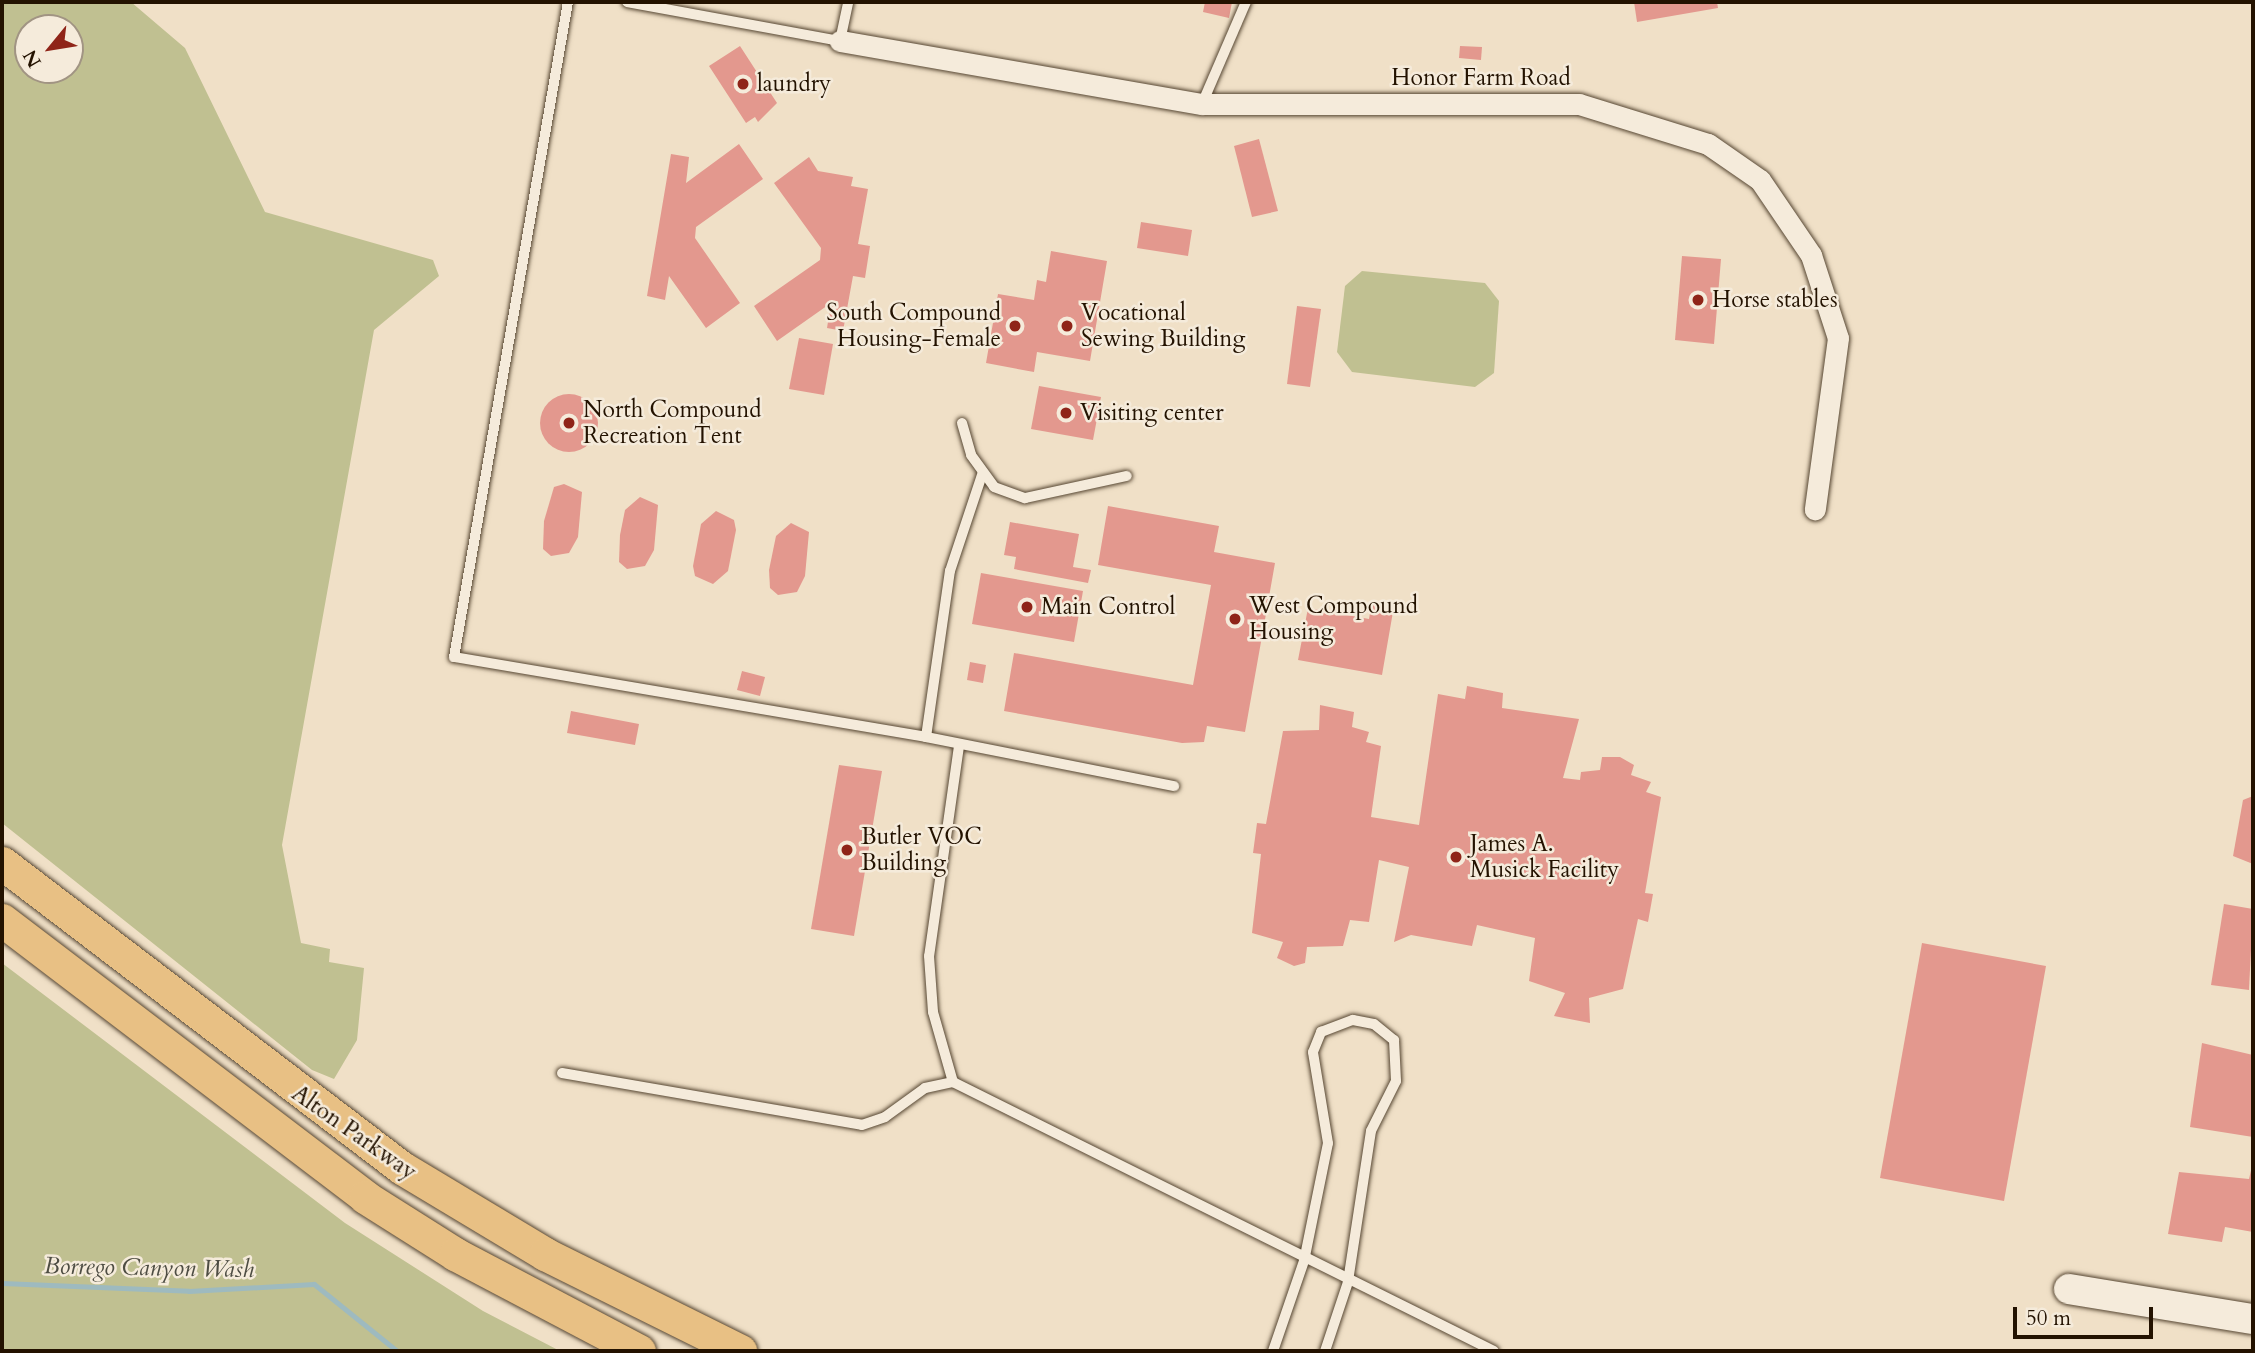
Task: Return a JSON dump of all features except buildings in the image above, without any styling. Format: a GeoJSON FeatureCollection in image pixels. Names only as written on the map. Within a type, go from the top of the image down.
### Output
{"type":"FeatureCollection","features":[{"type":"Feature","properties":{"kind":"main road","name":"Alton Parkway"},"geometry":{"type":"LineString","coordinates":[[2,863],[402,1168],[545,1254],[740,1351]]}},
{"type":"Feature","properties":{"kind":"main road","name":"Alton Parkway"},"geometry":{"type":"LineString","coordinates":[[2,920],[339,1179],[455,1254],[639,1351]]}},
{"type":"Feature","properties":{"kind":"street","name":"Honor Farm Road"},"geometry":{"type":"LineString","coordinates":[[839,41],[1202,104],[1580,104],[1708,144],[1760,180],[1811,255],[1838,338],[1815,509]]}},
{"type":"Feature","properties":{"kind":"street"},"geometry":{"type":"LineString","coordinates":[[2069,1289],[2253,1319]]}},
{"type":"Feature","properties":{"kind":"lane"},"geometry":{"type":"LineString","coordinates":[[568,2],[454,657],[926,737],[959,746],[1174,786]]}},
{"type":"Feature","properties":{"kind":"lane"},"geometry":{"type":"LineString","coordinates":[[627,2],[839,41],[848,2]]}},
{"type":"Feature","properties":{"kind":"lane"},"geometry":{"type":"LineString","coordinates":[[1202,104],[1247,2]]}},
{"type":"Feature","properties":{"kind":"lane"},"geometry":{"type":"LineString","coordinates":[[961,423],[983,472],[994,487],[1025,498],[1126,476]]}},
{"type":"Feature","properties":{"kind":"lane"},"geometry":{"type":"LineString","coordinates":[[926,737],[950,571],[983,472]]}},
{"type":"Feature","properties":{"kind":"lane"},"geometry":{"type":"LineString","coordinates":[[953,1082],[933,1012],[929,956],[959,746]]}},
{"type":"Feature","properties":{"kind":"lane"},"geometry":{"type":"LineString","coordinates":[[1273,1351],[1304,1261],[1328,1143],[1313,1052],[1321,1032],[1353,1020],[1374,1024],[1394,1040],[1396,1081],[1371,1131],[1348,1282],[1325,1351]]}},
{"type":"Feature","properties":{"kind":"lane"},"geometry":{"type":"LineString","coordinates":[[562,1073],[862,1125],[886,1117],[925,1088],[953,1082],[1304,1261],[1494,1351]]}},
{"type":"Feature","properties":{"kind":"green space"},"geometry":{"type":"Polygon","coordinates":[[[2,2],[131,2],[185,48],[265,212],[433,260],[439,276],[374,330],[282,845],[301,943],[330,949],[329,962],[364,968],[357,1040],[334,1079],[312,1070],[2,823],[2,2]]]}},
{"type":"Feature","properties":{"kind":"green space"},"geometry":{"type":"Polygon","coordinates":[[[1362,271],[1485,283],[1499,301],[1494,373],[1475,387],[1352,372],[1337,352],[1345,286],[1362,271]]]}},
{"type":"Feature","properties":{"kind":"green space"},"geometry":{"type":"Polygon","coordinates":[[[2,963],[345,1223],[483,1311],[560,1351],[2,1351],[2,963]]]}},
{"type":"Feature","properties":{"kind":"waterway","name":"Borrego Canyon Wash"},"geometry":{"type":"LineString","coordinates":[[2,1283],[189,1291],[314,1284],[397,1351]]}},
{"type":"Feature","properties":{"kind":"place","name":"laundry"},"geometry":{"type":"Point","coordinates":[743,84]}},
{"type":"Feature","properties":{"kind":"place","name":"Horse stables"},"geometry":{"type":"Point","coordinates":[1698,300]}},
{"type":"Feature","properties":{"kind":"place","name":"South Compound Housing-Female"},"geometry":{"type":"Point","coordinates":[1015,326]}},
{"type":"Feature","properties":{"kind":"place","name":"Vocational Sewing Building"},"geometry":{"type":"Point","coordinates":[1067,326]}},
{"type":"Feature","properties":{"kind":"place","name":"Visiting center"},"geometry":{"type":"Point","coordinates":[1066,413]}},
{"type":"Feature","properties":{"kind":"place","name":"North Compound Recreation Tent"},"geometry":{"type":"Point","coordinates":[569,423]}},
{"type":"Feature","properties":{"kind":"place","name":"Main Control"},"geometry":{"type":"Point","coordinates":[1027,607]}},
{"type":"Feature","properties":{"kind":"place","name":"West Compound Housing"},"geometry":{"type":"Point","coordinates":[1235,619]}},
{"type":"Feature","properties":{"kind":"place","name":"Butler VOC Building"},"geometry":{"type":"Point","coordinates":[847,850]}},
{"type":"Feature","properties":{"kind":"place","name":"James A. Musick Facility"},"geometry":{"type":"Point","coordinates":[1456,857]}}]}
